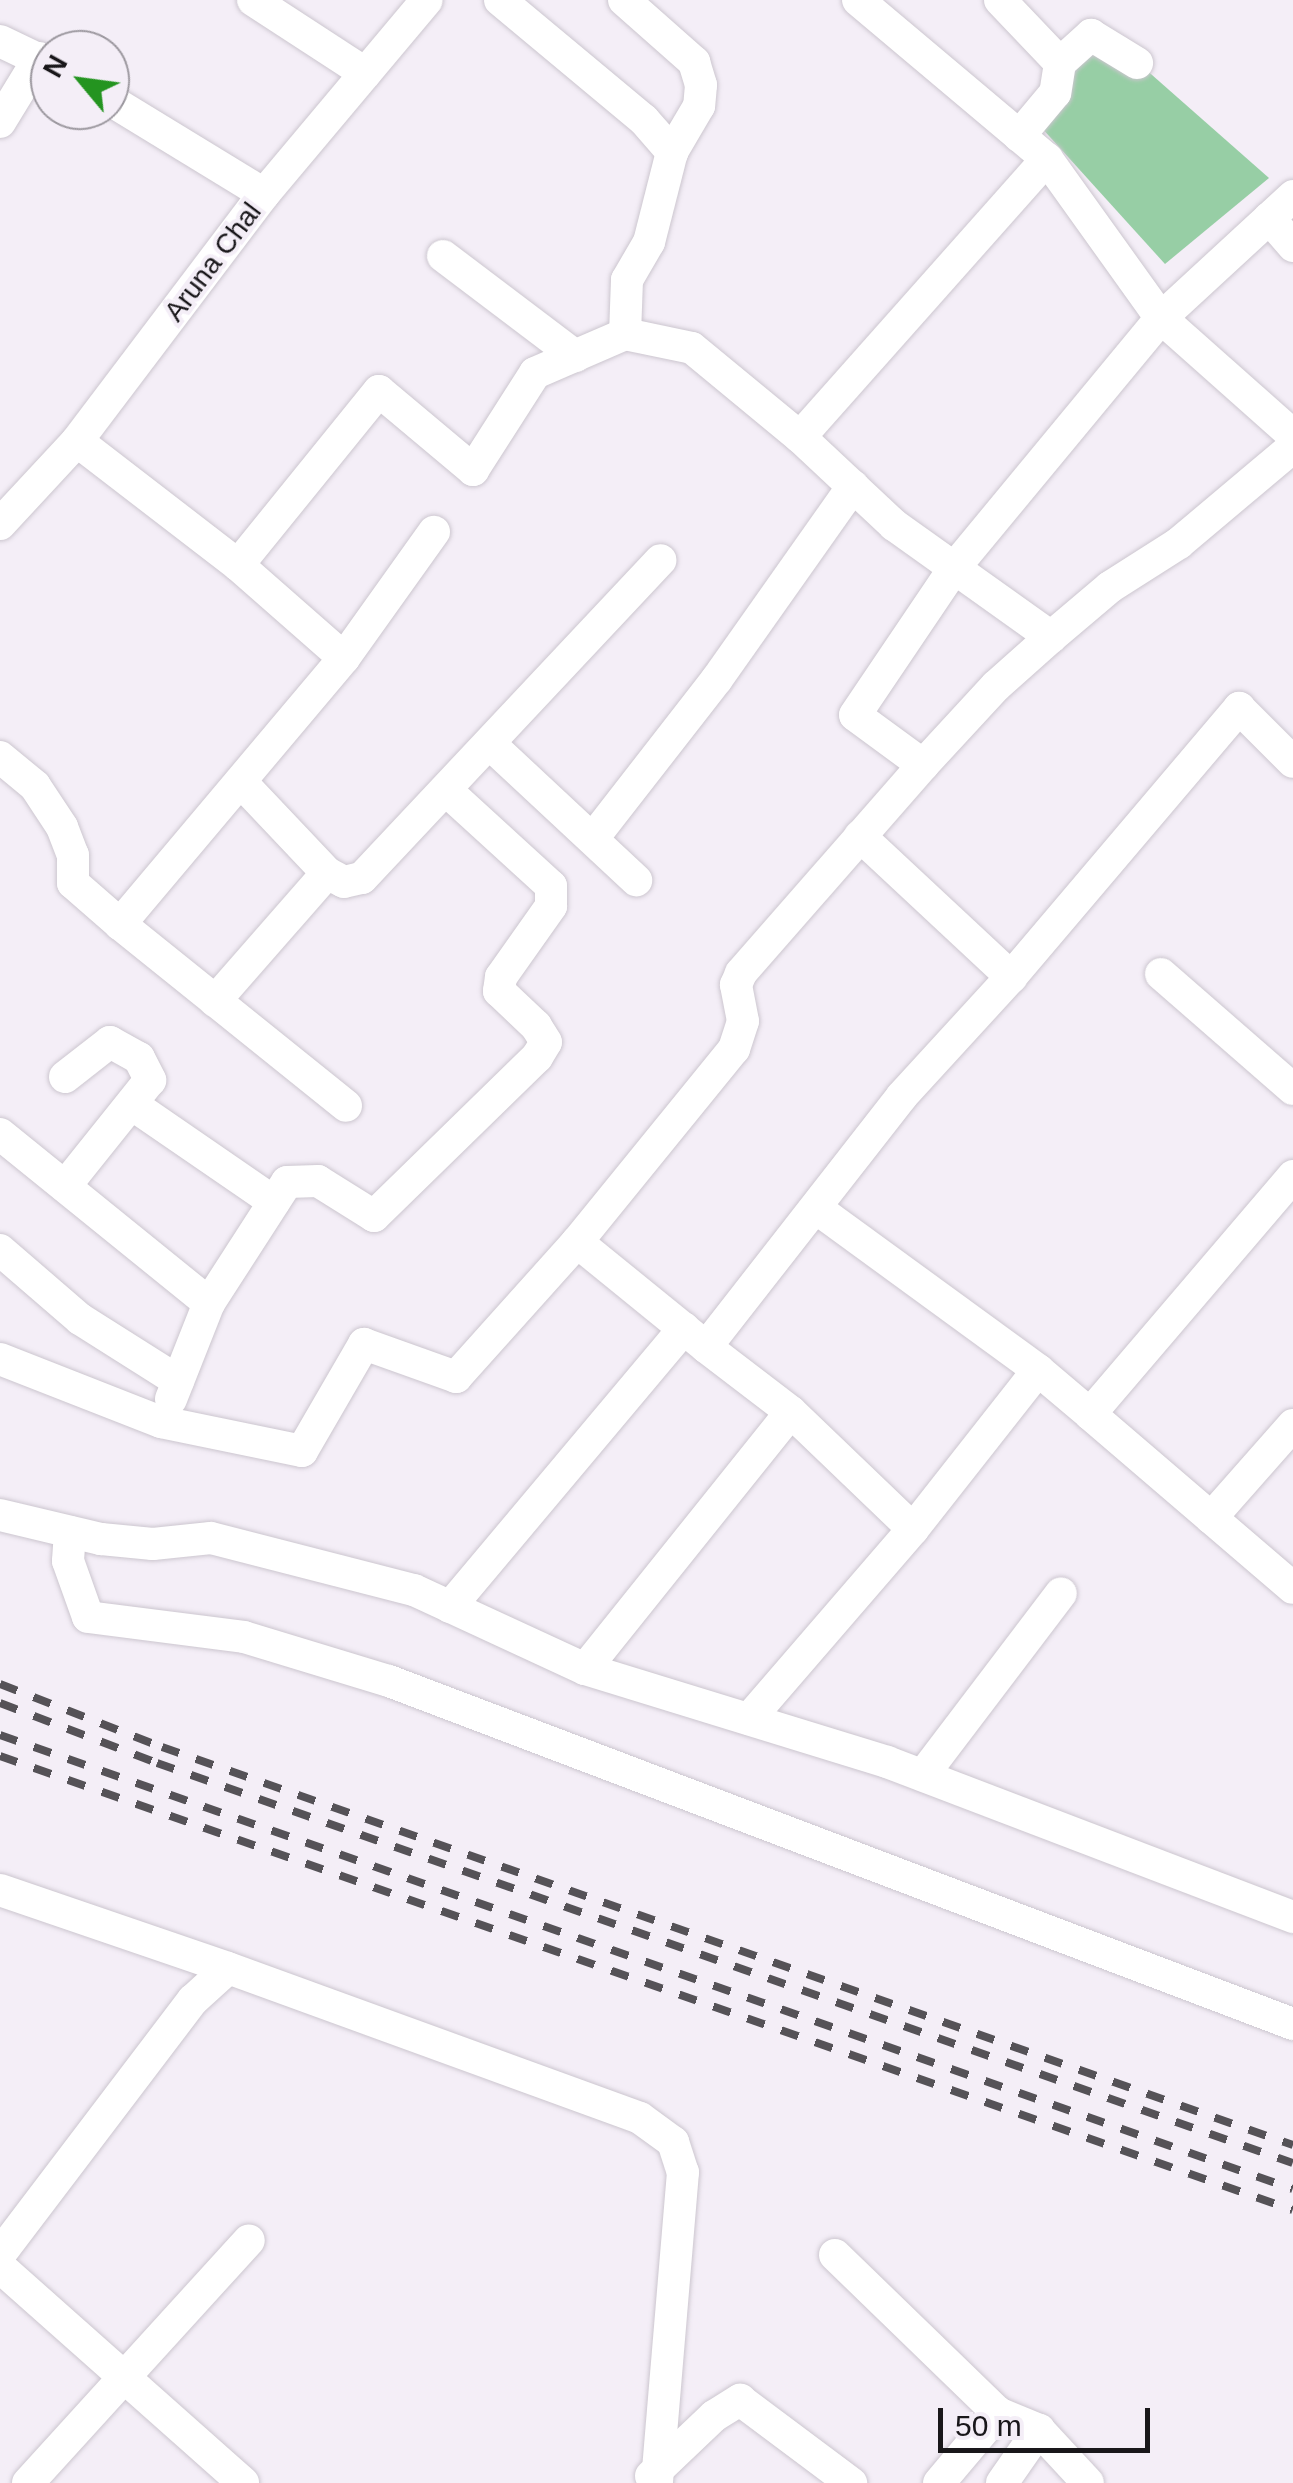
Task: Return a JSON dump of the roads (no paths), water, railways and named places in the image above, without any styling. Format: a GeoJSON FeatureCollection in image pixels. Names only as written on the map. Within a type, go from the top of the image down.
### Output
{"type":"FeatureCollection","features":[{"type":"Feature","properties":{"kind":"street"},"geometry":{"type":"LineString","coordinates":[[252,0],[366,73]]}},
{"type":"Feature","properties":{"kind":"street","name":"Aruna Chal"},"geometry":{"type":"LineString","coordinates":[[0,524],[77,441],[264,194],[426,0]]}},
{"type":"Feature","properties":{"kind":"street"},"geometry":{"type":"LineString","coordinates":[[500,0],[644,120],[672,152]]}},
{"type":"Feature","properties":{"kind":"street"},"geometry":{"type":"LineString","coordinates":[[624,0],[694,62],[702,85],[699,106],[672,152],[648,242],[627,280],[625,334]]}},
{"type":"Feature","properties":{"kind":"street"},"geometry":{"type":"LineString","coordinates":[[858,0],[1046,159],[1161,318],[1293,435]]}},
{"type":"Feature","properties":{"kind":"street"},"geometry":{"type":"LineString","coordinates":[[1000,0],[1060,63]]}},
{"type":"Feature","properties":{"kind":"street"},"geometry":{"type":"LineString","coordinates":[[1019,136],[1055,93],[1060,63],[1091,34],[1137,63]]}},
{"type":"Feature","properties":{"kind":"street"},"geometry":{"type":"LineString","coordinates":[[0,41],[30,54]]}},
{"type":"Feature","properties":{"kind":"street"},"geometry":{"type":"LineString","coordinates":[[0,122],[30,81]]}},
{"type":"Feature","properties":{"kind":"street"},"geometry":{"type":"LineString","coordinates":[[130,112],[264,194]]}},
{"type":"Feature","properties":{"kind":"street"},"geometry":{"type":"LineString","coordinates":[[800,438],[1046,159]]}},
{"type":"Feature","properties":{"kind":"street"},"geometry":{"type":"LineString","coordinates":[[923,765],[855,716],[955,566],[1161,318],[1281,207],[1293,246]]}},
{"type":"Feature","properties":{"kind":"street"},"geometry":{"type":"LineString","coordinates":[[442,256],[575,356]]}},
{"type":"Feature","properties":{"kind":"street"},"geometry":{"type":"LineString","coordinates":[[238,565],[378,390],[473,470],[535,373],[625,334],[692,348],[800,438],[894,525],[1051,637]]}},
{"type":"Feature","properties":{"kind":"street"},"geometry":{"type":"LineString","coordinates":[[77,441],[238,565],[344,658]]}},
{"type":"Feature","properties":{"kind":"street"},"geometry":{"type":"LineString","coordinates":[[0,1359],[161,1422],[302,1451],[364,1344],[456,1377],[578,1242],[734,1049],[743,1021],[736,985],[741,973],[923,765],[996,686],[1051,637],[1110,588],[1179,543],[1293,446]]}},
{"type":"Feature","properties":{"kind":"street"},"geometry":{"type":"LineString","coordinates":[[594,837],[717,679],[853,486]]}},
{"type":"Feature","properties":{"kind":"street"},"geometry":{"type":"LineString","coordinates":[[120,924],[344,658],[434,532]]}},
{"type":"Feature","properties":{"kind":"street"},"geometry":{"type":"LineString","coordinates":[[241,782],[327,873],[344,882],[362,878],[661,560]]}},
{"type":"Feature","properties":{"kind":"street"},"geometry":{"type":"LineString","coordinates":[[450,1607],[816,1208],[902,1096],[1010,978],[1239,708],[1293,762]]}},
{"type":"Feature","properties":{"kind":"street"},"geometry":{"type":"LineString","coordinates":[[490,744],[636,880]]}},
{"type":"Feature","properties":{"kind":"street"},"geometry":{"type":"LineString","coordinates":[[0,757],[35,786],[62,827],[73,855],[73,883],[346,1106]]}},
{"type":"Feature","properties":{"kind":"street"},"geometry":{"type":"LineString","coordinates":[[161,1422],[210,1303],[288,1182],[318,1181],[374,1216],[537,1057],[546,1042],[536,1026],[499,991],[500,978],[551,906],[551,886],[448,790]]}},
{"type":"Feature","properties":{"kind":"street"},"geometry":{"type":"LineString","coordinates":[[860,836],[1010,978]]}},
{"type":"Feature","properties":{"kind":"street"},"geometry":{"type":"LineString","coordinates":[[215,1001],[327,873]]}},
{"type":"Feature","properties":{"kind":"street"},"geometry":{"type":"LineString","coordinates":[[1161,974],[1293,1089]]}},
{"type":"Feature","properties":{"kind":"street"},"geometry":{"type":"LineString","coordinates":[[65,1076],[110,1042],[126,1048],[148,1068],[150,1080],[133,1106],[65,1186]]}},
{"type":"Feature","properties":{"kind":"street"},"geometry":{"type":"LineString","coordinates":[[133,1106],[274,1202]]}},
{"type":"Feature","properties":{"kind":"street"},"geometry":{"type":"LineString","coordinates":[[0,1134],[210,1303]]}},
{"type":"Feature","properties":{"kind":"street"},"geometry":{"type":"LineString","coordinates":[[1090,1414],[1293,1176]]}},
{"type":"Feature","properties":{"kind":"street"},"geometry":{"type":"LineString","coordinates":[[816,1208],[1038,1370],[1293,1588]]}},
{"type":"Feature","properties":{"kind":"street"},"geometry":{"type":"LineString","coordinates":[[578,1242],[791,1412],[913,1529]]}},
{"type":"Feature","properties":{"kind":"street"},"geometry":{"type":"LineString","coordinates":[[0,1250],[80,1320],[178,1381]]}},
{"type":"Feature","properties":{"kind":"street"},"geometry":{"type":"LineString","coordinates":[[749,1720],[913,1529],[1038,1370]]}},
{"type":"Feature","properties":{"kind":"street"},"geometry":{"type":"LineString","coordinates":[[585,1669],[791,1412]]}},
{"type":"Feature","properties":{"kind":"street"},"geometry":{"type":"LineString","coordinates":[[1211,1518],[1293,1425]]}},
{"type":"Feature","properties":{"kind":"street"},"geometry":{"type":"LineString","coordinates":[[0,1514],[70,1532],[153,1544],[212,1538],[414,1590],[585,1669],[923,1776],[1293,1916]]}},
{"type":"Feature","properties":{"kind":"street"},"geometry":{"type":"LineString","coordinates":[[70,1532],[68,1562],[88,1616],[244,1637],[390,1681],[1293,2024]]}},
{"type":"Feature","properties":{"kind":"street"},"geometry":{"type":"LineString","coordinates":[[923,1776],[1061,1594]]}},
{"type":"Feature","properties":{"kind":"street"},"geometry":{"type":"LineString","coordinates":[[0,1890],[228,1968],[640,2118],[673,2142],[684,2172],[653,2479]]}},
{"type":"Feature","properties":{"kind":"street"},"geometry":{"type":"LineString","coordinates":[[0,2254],[193,2000],[228,1968]]}},
{"type":"Feature","properties":{"kind":"street"},"geometry":{"type":"LineString","coordinates":[[28,2483],[249,2240]]}},
{"type":"Feature","properties":{"kind":"street"},"geometry":{"type":"LineString","coordinates":[[835,2254],[998,2412],[1039,2430],[1088,2483]]}},
{"type":"Feature","properties":{"kind":"street"},"geometry":{"type":"LineString","coordinates":[[0,2267],[120,2378],[243,2483]]}},
{"type":"Feature","properties":{"kind":"street"},"geometry":{"type":"LineString","coordinates":[[653,2479],[728,2405],[740,2400],[852,2483]]}},
{"type":"Feature","properties":{"kind":"street"},"geometry":{"type":"LineString","coordinates":[[938,2483],[998,2412]]}},
{"type":"Feature","properties":{"kind":"street"},"geometry":{"type":"LineString","coordinates":[[1002,2483],[1039,2430]]}},
{"type":"Feature","properties":{"kind":"railway"},"geometry":{"type":"LineString","coordinates":[[0,1684],[162,1747],[1293,2145]]}},
{"type":"Feature","properties":{"kind":"railway"},"geometry":{"type":"LineString","coordinates":[[0,1703],[157,1763],[1293,2163]]}},
{"type":"Feature","properties":{"kind":"railway"},"geometry":{"type":"LineString","coordinates":[[0,1735],[1293,2189]]}},
{"type":"Feature","properties":{"kind":"railway"},"geometry":{"type":"LineString","coordinates":[[0,1756],[1293,2210]]}}]}
